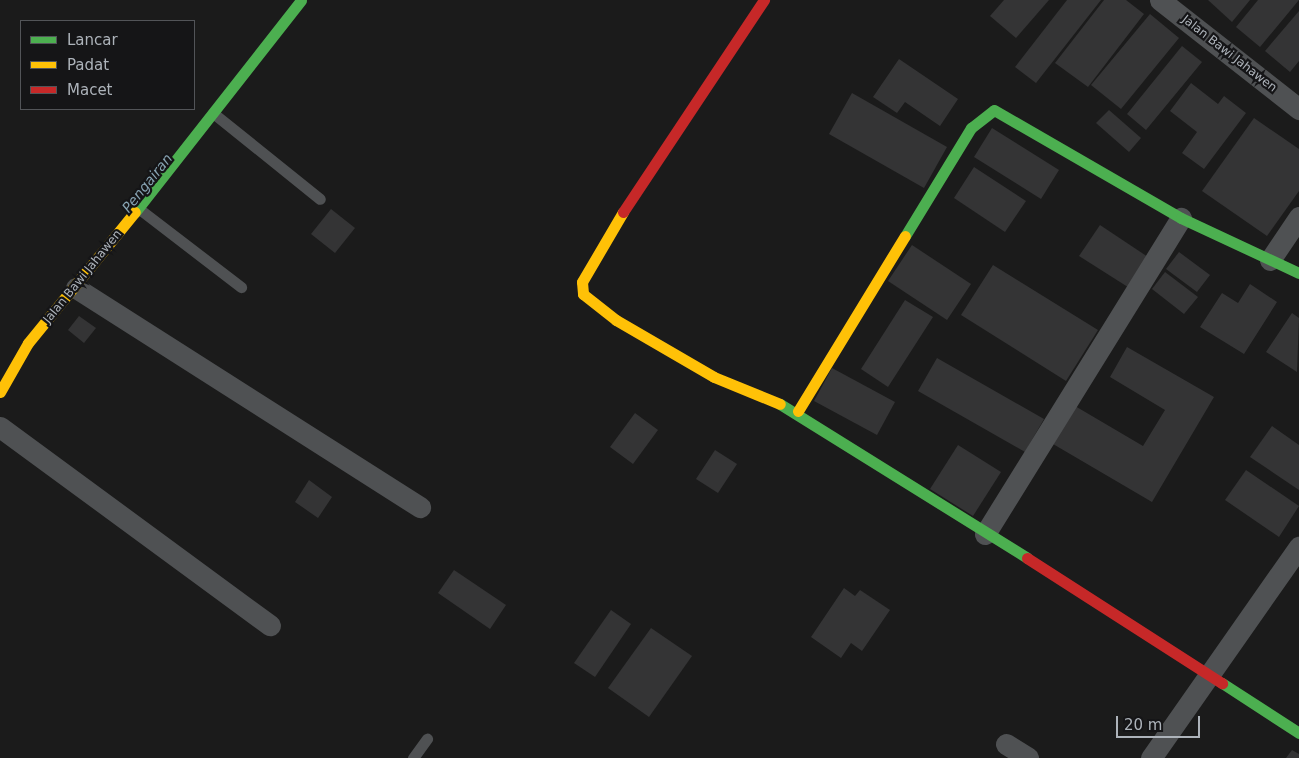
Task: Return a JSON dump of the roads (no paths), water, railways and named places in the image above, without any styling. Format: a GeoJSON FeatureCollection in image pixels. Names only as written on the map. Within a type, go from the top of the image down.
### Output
{"type":"FeatureCollection","features":[{"type":"Feature","properties":{"kind":"street","name":"Jalan Bawi Jahawen"},"geometry":{"type":"LineString","coordinates":[[0,392],[28,343],[76,288],[301,0]]}},
{"type":"Feature","properties":{"kind":"street"},"geometry":{"type":"LineString","coordinates":[[764,0],[604,240],[582,282],[583,294],[616,320],[714,377],[798,411],[985,534],[1299,732]]}},
{"type":"Feature","properties":{"kind":"street","name":"Jalan Bawi Jahawen"},"geometry":{"type":"LineString","coordinates":[[1160,0],[1299,109]]}},
{"type":"Feature","properties":{"kind":"street"},"geometry":{"type":"LineString","coordinates":[[798,411],[972,128],[985,113],[1002,113],[1181,218],[1299,273]]}},
{"type":"Feature","properties":{"kind":"street"},"geometry":{"type":"LineString","coordinates":[[1270,260],[1299,217]]}},
{"type":"Feature","properties":{"kind":"street"},"geometry":{"type":"LineString","coordinates":[[985,534],[1181,218]]}},
{"type":"Feature","properties":{"kind":"street"},"geometry":{"type":"LineString","coordinates":[[76,288],[420,508]]}},
{"type":"Feature","properties":{"kind":"street"},"geometry":{"type":"LineString","coordinates":[[0,427],[270,624]]}},
{"type":"Feature","properties":{"kind":"street"},"geometry":{"type":"LineString","coordinates":[[1151,758],[1299,547]]}},
{"type":"Feature","properties":{"kind":"street"},"geometry":{"type":"LineString","coordinates":[[1006,744],[1028,758]]}},
{"type":"Feature","properties":{"kind":"lane"},"geometry":{"type":"LineString","coordinates":[[212,113],[320,199]]}},
{"type":"Feature","properties":{"kind":"lane"},"geometry":{"type":"LineString","coordinates":[[138,208],[240,287]]}},
{"type":"Feature","properties":{"kind":"lane"},"geometry":{"type":"LineString","coordinates":[[413,758],[427,739]]}},
{"type":"Feature","properties":{"kind":"water label","name":"Pengairan"},"geometry":{"type":"Point","coordinates":[147,183]}}]}
